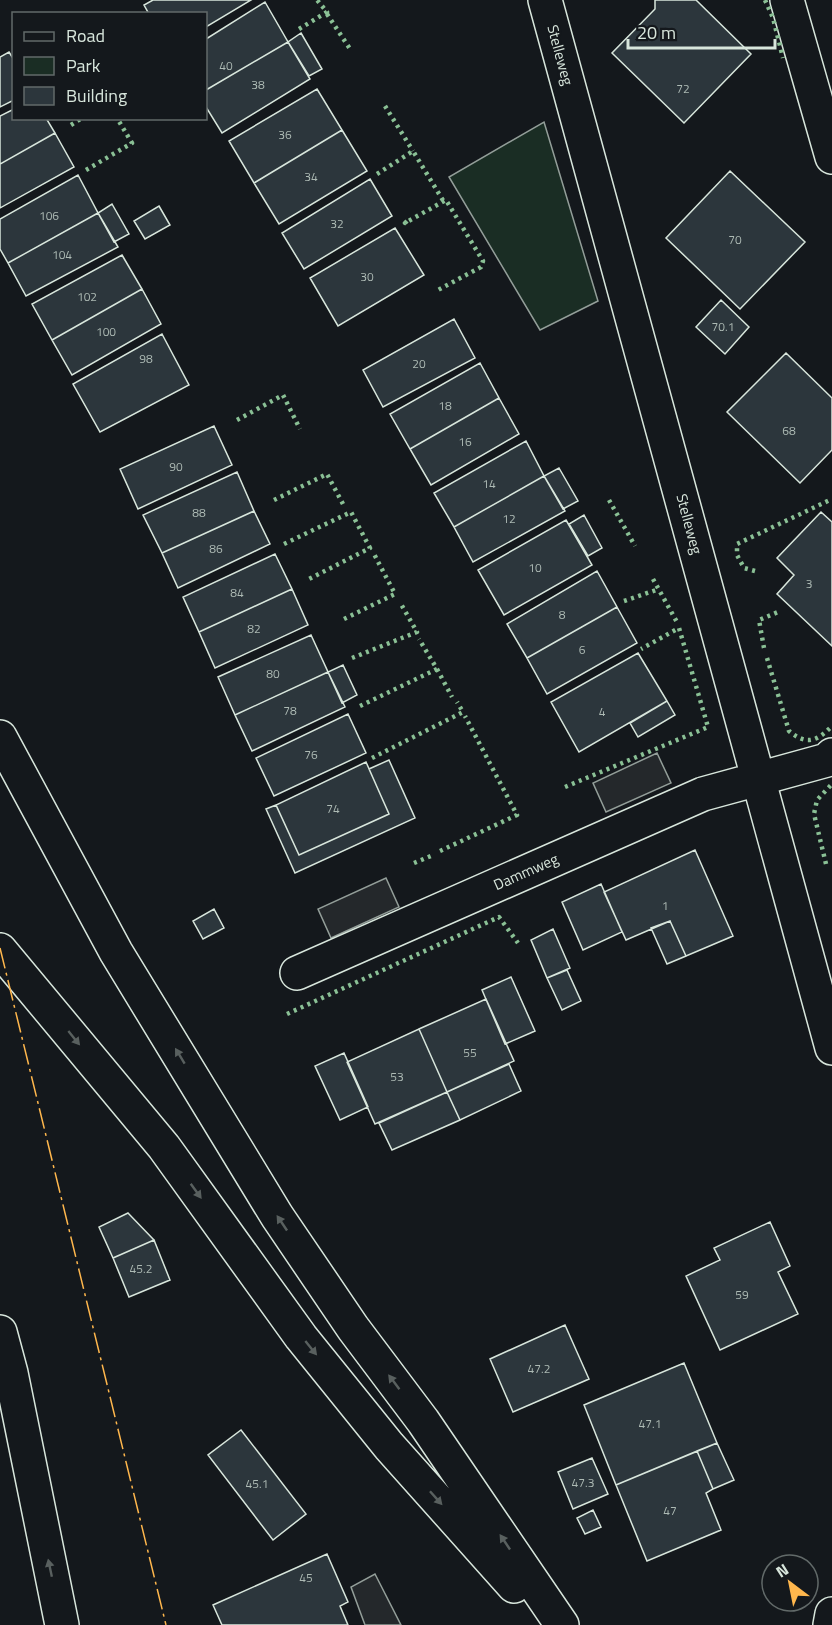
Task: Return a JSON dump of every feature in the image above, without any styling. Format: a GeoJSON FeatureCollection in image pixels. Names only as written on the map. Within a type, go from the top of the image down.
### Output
{"type":"FeatureCollection","features":[{"type":"Feature","properties":{"kind":"main road","name":"Stelleweg"},"geometry":{"type":"LineString","coordinates":[[545,0],[832,1048]]}},
{"type":"Feature","properties":{"kind":"main road"},"geometry":{"type":"LineString","coordinates":[[787,0],[832,157]]}},
{"type":"Feature","properties":{"kind":"main road"},"geometry":{"type":"LineString","coordinates":[[0,737],[116,952],[277,1216],[353,1328],[423,1421],[562,1625]]}},
{"type":"Feature","properties":{"kind":"main road","name":"Dammweg"},"geometry":{"type":"LineString","coordinates":[[297,973],[703,794],[827,760],[832,755]]}},
{"type":"Feature","properties":{"kind":"main road"},"geometry":{"type":"LineString","coordinates":[[0,950],[164,1147],[301,1336],[382,1437],[549,1625]]}},
{"type":"Feature","properties":{"kind":"main road"},"geometry":{"type":"LineString","coordinates":[[0,1332],[11,1374],[63,1625]]}},
{"type":"Feature","properties":{"kind":"main road"},"geometry":{"type":"LineString","coordinates":[[830,1625],[832,1614]]}},
{"type":"Feature","properties":{"kind":"green space"},"geometry":{"type":"Polygon","coordinates":[[[544,122],[598,301],[540,330],[449,177],[544,122]]]}},
{"type":"Feature","properties":{"kind":"shaded area"},"geometry":{"type":"Polygon","coordinates":[[[657,753],[671,783],[606,812],[593,783],[657,753]]]}},
{"type":"Feature","properties":{"kind":"shaded area"},"geometry":{"type":"Polygon","coordinates":[[[386,878],[399,907],[331,938],[318,909],[386,878]]]}},
{"type":"Feature","properties":{"kind":"shaded area"},"geometry":{"type":"Polygon","coordinates":[[[375,1574],[401,1625],[365,1625],[351,1587],[375,1574]]]}},
{"type":"Feature","properties":{"kind":"building"},"geometry":{"type":"Polygon","coordinates":[[[153,0],[251,0],[207,26],[207,12],[148,12],[144,5],[153,0]]]}},
{"type":"Feature","properties":{"kind":"building"},"geometry":{"type":"Polygon","coordinates":[[[655,0],[696,0],[751,54],[684,123],[612,53],[655,9],[655,0]]]}},
{"type":"Feature","properties":{"kind":"building"},"geometry":{"type":"Polygon","coordinates":[[[265,2],[288,42],[207,89],[207,38],[265,2]]]}},
{"type":"Feature","properties":{"kind":"building"},"geometry":{"type":"Polygon","coordinates":[[[301,33],[322,69],[309,76],[288,42],[301,33]]]}},
{"type":"Feature","properties":{"kind":"building"},"geometry":{"type":"Polygon","coordinates":[[[288,42],[310,79],[222,133],[207,109],[207,89],[288,42]]]}},
{"type":"Feature","properties":{"kind":"building"},"geometry":{"type":"Polygon","coordinates":[[[9,52],[12,57],[12,101],[0,107],[0,57],[9,52]]]}},
{"type":"Feature","properties":{"kind":"building"},"geometry":{"type":"Polygon","coordinates":[[[317,89],[342,130],[254,183],[229,141],[317,89]]]}},
{"type":"Feature","properties":{"kind":"building"},"geometry":{"type":"Polygon","coordinates":[[[12,110],[12,120],[47,120],[55,133],[0,164],[0,116],[12,110]]]}},
{"type":"Feature","properties":{"kind":"building"},"geometry":{"type":"Polygon","coordinates":[[[342,130],[367,171],[279,224],[254,183],[342,130]]]}},
{"type":"Feature","properties":{"kind":"building"},"geometry":{"type":"Polygon","coordinates":[[[55,133],[74,167],[0,208],[0,164],[55,133]]]}},
{"type":"Feature","properties":{"kind":"building"},"geometry":{"type":"Polygon","coordinates":[[[730,171],[805,242],[740,309],[666,238],[730,171]]]}},
{"type":"Feature","properties":{"kind":"building"},"geometry":{"type":"Polygon","coordinates":[[[78,175],[98,213],[8,263],[0,249],[0,219],[78,175]]]}},
{"type":"Feature","properties":{"kind":"building"},"geometry":{"type":"Polygon","coordinates":[[[370,179],[392,216],[304,269],[282,233],[370,179]]]}},
{"type":"Feature","properties":{"kind":"building"},"geometry":{"type":"Polygon","coordinates":[[[112,204],[129,234],[114,242],[98,213],[112,204]]]}},
{"type":"Feature","properties":{"kind":"building"},"geometry":{"type":"Polygon","coordinates":[[[159,206],[170,225],[145,239],[134,221],[159,206]]]}},
{"type":"Feature","properties":{"kind":"building"},"geometry":{"type":"Polygon","coordinates":[[[98,213],[118,247],[26,296],[8,263],[98,213]]]}},
{"type":"Feature","properties":{"kind":"building"},"geometry":{"type":"Polygon","coordinates":[[[395,228],[424,275],[338,326],[310,278],[395,228]]]}},
{"type":"Feature","properties":{"kind":"building"},"geometry":{"type":"Polygon","coordinates":[[[122,255],[142,289],[52,340],[32,304],[122,255]]]}},
{"type":"Feature","properties":{"kind":"building"},"geometry":{"type":"Polygon","coordinates":[[[142,289],[161,324],[72,375],[52,340],[142,289]]]}},
{"type":"Feature","properties":{"kind":"building"},"geometry":{"type":"Polygon","coordinates":[[[721,300],[749,327],[725,354],[696,327],[721,300]]]}},
{"type":"Feature","properties":{"kind":"building"},"geometry":{"type":"Polygon","coordinates":[[[454,319],[475,358],[383,407],[363,370],[454,319]]]}},
{"type":"Feature","properties":{"kind":"building"},"geometry":{"type":"Polygon","coordinates":[[[162,334],[189,385],[100,432],[73,384],[162,334]]]}},
{"type":"Feature","properties":{"kind":"building"},"geometry":{"type":"Polygon","coordinates":[[[786,353],[832,398],[832,450],[800,483],[727,412],[786,353]]]}},
{"type":"Feature","properties":{"kind":"building"},"geometry":{"type":"Polygon","coordinates":[[[480,363],[499,398],[410,449],[390,414],[480,363]]]}},
{"type":"Feature","properties":{"kind":"building"},"geometry":{"type":"Polygon","coordinates":[[[499,398],[519,434],[431,485],[410,449],[499,398]]]}},
{"type":"Feature","properties":{"kind":"building"},"geometry":{"type":"Polygon","coordinates":[[[214,426],[232,465],[138,509],[120,469],[214,426]]]}},
{"type":"Feature","properties":{"kind":"building"},"geometry":{"type":"Polygon","coordinates":[[[526,441],[544,476],[454,527],[434,493],[526,441]]]}},
{"type":"Feature","properties":{"kind":"building"},"geometry":{"type":"Polygon","coordinates":[[[559,468],[578,501],[563,509],[544,476],[559,468]]]}},
{"type":"Feature","properties":{"kind":"building"},"geometry":{"type":"Polygon","coordinates":[[[237,472],[254,511],[162,553],[143,515],[237,472]]]}},
{"type":"Feature","properties":{"kind":"building"},"geometry":{"type":"Polygon","coordinates":[[[544,476],[565,511],[473,562],[454,527],[544,476]]]}},
{"type":"Feature","properties":{"kind":"building"},"geometry":{"type":"Polygon","coordinates":[[[254,511],[270,544],[178,588],[162,553],[254,511]]]}},
{"type":"Feature","properties":{"kind":"building"},"geometry":{"type":"Polygon","coordinates":[[[821,512],[832,522],[832,646],[777,594],[794,575],[777,558],[821,512]]]}},
{"type":"Feature","properties":{"kind":"building"},"geometry":{"type":"Polygon","coordinates":[[[584,515],[602,548],[588,556],[569,524],[584,515]]]}},
{"type":"Feature","properties":{"kind":"building"},"geometry":{"type":"Polygon","coordinates":[[[566,520],[592,565],[504,615],[478,570],[566,520]]]}},
{"type":"Feature","properties":{"kind":"building"},"geometry":{"type":"Polygon","coordinates":[[[275,554],[292,589],[199,632],[183,597],[275,554]]]}},
{"type":"Feature","properties":{"kind":"building"},"geometry":{"type":"Polygon","coordinates":[[[597,571],[617,607],[527,658],[507,624],[597,571]]]}},
{"type":"Feature","properties":{"kind":"building"},"geometry":{"type":"Polygon","coordinates":[[[292,589],[308,625],[215,668],[199,632],[292,589]]]}},
{"type":"Feature","properties":{"kind":"building"},"geometry":{"type":"Polygon","coordinates":[[[617,607],[637,643],[547,694],[527,658],[617,607]]]}},
{"type":"Feature","properties":{"kind":"building"},"geometry":{"type":"Polygon","coordinates":[[[311,635],[328,672],[235,715],[218,677],[311,635]]]}},
{"type":"Feature","properties":{"kind":"building"},"geometry":{"type":"Polygon","coordinates":[[[638,653],[667,701],[579,752],[551,702],[638,653]]]}},
{"type":"Feature","properties":{"kind":"building"},"geometry":{"type":"Polygon","coordinates":[[[343,665],[357,695],[342,703],[328,672],[343,665]]]}},
{"type":"Feature","properties":{"kind":"building"},"geometry":{"type":"Polygon","coordinates":[[[328,672],[345,707],[252,751],[235,715],[328,672]]]}},
{"type":"Feature","properties":{"kind":"building"},"geometry":{"type":"Polygon","coordinates":[[[667,701],[675,715],[638,737],[630,723],[667,701]]]}},
{"type":"Feature","properties":{"kind":"building"},"geometry":{"type":"Polygon","coordinates":[[[348,714],[366,753],[274,796],[256,758],[348,714]]]}},
{"type":"Feature","properties":{"kind":"building"},"geometry":{"type":"Polygon","coordinates":[[[389,760],[415,818],[295,873],[266,809],[276,805],[299,855],[389,814],[369,769],[389,760]]]}},
{"type":"Feature","properties":{"kind":"building"},"geometry":{"type":"Polygon","coordinates":[[[366,762],[389,814],[299,855],[276,805],[366,762]]]}},
{"type":"Feature","properties":{"kind":"building"},"geometry":{"type":"Polygon","coordinates":[[[695,850],[733,936],[686,956],[670,921],[626,940],[604,892],[695,850]]]}},
{"type":"Feature","properties":{"kind":"building"},"geometry":{"type":"Polygon","coordinates":[[[601,884],[622,932],[583,950],[562,902],[601,884]]]}},
{"type":"Feature","properties":{"kind":"building"},"geometry":{"type":"Polygon","coordinates":[[[214,909],[224,928],[203,939],[193,921],[214,909]]]}},
{"type":"Feature","properties":{"kind":"building"},"geometry":{"type":"Polygon","coordinates":[[[670,921],[686,956],[667,964],[651,928],[670,921]]]}},
{"type":"Feature","properties":{"kind":"building"},"geometry":{"type":"Polygon","coordinates":[[[553,929],[570,968],[547,978],[531,940],[553,929]]]}},
{"type":"Feature","properties":{"kind":"building"},"geometry":{"type":"Polygon","coordinates":[[[567,970],[581,1001],[562,1010],[547,978],[567,970]]]}},
{"type":"Feature","properties":{"kind":"building"},"geometry":{"type":"Polygon","coordinates":[[[511,977],[535,1031],[505,1044],[482,990],[511,977]]]}},
{"type":"Feature","properties":{"kind":"building"},"geometry":{"type":"Polygon","coordinates":[[[486,999],[514,1061],[447,1092],[419,1029],[486,999]]]}},
{"type":"Feature","properties":{"kind":"building"},"geometry":{"type":"Polygon","coordinates":[[[419,1029],[447,1092],[375,1124],[347,1062],[419,1029]]]}},
{"type":"Feature","properties":{"kind":"building"},"geometry":{"type":"Polygon","coordinates":[[[344,1053],[368,1107],[340,1120],[315,1066],[344,1053]]]}},
{"type":"Feature","properties":{"kind":"building"},"geometry":{"type":"Polygon","coordinates":[[[509,1064],[521,1091],[460,1120],[447,1092],[509,1064]]]}},
{"type":"Feature","properties":{"kind":"building"},"geometry":{"type":"Polygon","coordinates":[[[447,1092],[460,1120],[392,1150],[379,1123],[447,1092]]]}},
{"type":"Feature","properties":{"kind":"building"},"geometry":{"type":"Polygon","coordinates":[[[128,1213],[154,1240],[113,1258],[99,1227],[128,1213]]]}},
{"type":"Feature","properties":{"kind":"building"},"geometry":{"type":"Polygon","coordinates":[[[770,1222],[790,1266],[778,1272],[798,1314],[720,1350],[686,1276],[720,1260],[714,1248],[770,1222]]]}},
{"type":"Feature","properties":{"kind":"building"},"geometry":{"type":"Polygon","coordinates":[[[154,1240],[170,1280],[129,1297],[113,1258],[154,1240]]]}},
{"type":"Feature","properties":{"kind":"building"},"geometry":{"type":"Polygon","coordinates":[[[565,1325],[589,1379],[513,1412],[490,1359],[565,1325]]]}},
{"type":"Feature","properties":{"kind":"building"},"geometry":{"type":"Polygon","coordinates":[[[684,1363],[717,1443],[616,1485],[584,1405],[684,1363]]]}},
{"type":"Feature","properties":{"kind":"building"},"geometry":{"type":"Polygon","coordinates":[[[241,1430],[306,1514],[273,1540],[208,1455],[241,1430]]]}},
{"type":"Feature","properties":{"kind":"building"},"geometry":{"type":"Polygon","coordinates":[[[717,1443],[734,1480],[713,1489],[697,1451],[717,1443]]]}},
{"type":"Feature","properties":{"kind":"building"},"geometry":{"type":"Polygon","coordinates":[[[697,1451],[713,1489],[706,1493],[721,1530],[647,1561],[616,1485],[697,1451]]]}},
{"type":"Feature","properties":{"kind":"building"},"geometry":{"type":"Polygon","coordinates":[[[592,1458],[608,1494],[573,1509],[558,1472],[592,1458]]]}},
{"type":"Feature","properties":{"kind":"building"},"geometry":{"type":"Polygon","coordinates":[[[593,1510],[601,1527],[585,1534],[577,1518],[593,1510]]]}},
{"type":"Feature","properties":{"kind":"building"},"geometry":{"type":"Polygon","coordinates":[[[327,1554],[348,1602],[340,1606],[348,1625],[222,1625],[213,1605],[327,1554]]]}},
{"type":"Feature","properties":{"kind":"hedge"},"geometry":{"type":"LineString","coordinates":[[299,29],[327,12],[317,0]]}},
{"type":"Feature","properties":{"kind":"hedge"},"geometry":{"type":"LineString","coordinates":[[765,0],[773,18],[783,58]]}},
{"type":"Feature","properties":{"kind":"hedge"},"geometry":{"type":"LineString","coordinates":[[327,14],[350,49]]}},
{"type":"Feature","properties":{"kind":"hedge"},"geometry":{"type":"LineString","coordinates":[[385,106],[413,151]]}},
{"type":"Feature","properties":{"kind":"hedge"},"geometry":{"type":"LineString","coordinates":[[71,125],[79,120]]}},
{"type":"Feature","properties":{"kind":"hedge"},"geometry":{"type":"LineString","coordinates":[[86,170],[132,143],[118,120]]}},
{"type":"Feature","properties":{"kind":"hedge"},"geometry":{"type":"LineString","coordinates":[[377,174],[413,151],[444,202]]}},
{"type":"Feature","properties":{"kind":"hedge"},"geometry":{"type":"LineString","coordinates":[[407,221],[405,223],[446,200],[483,261],[481,267],[438,290]]}},
{"type":"Feature","properties":{"kind":"hedge"},"geometry":{"type":"LineString","coordinates":[[237,420],[283,395],[300,429]]}},
{"type":"Feature","properties":{"kind":"hedge"},"geometry":{"type":"LineString","coordinates":[[274,500],[327,474],[343,504]]}},
{"type":"Feature","properties":{"kind":"hedge"},"geometry":{"type":"LineString","coordinates":[[755,571],[744,568],[737,555],[737,544],[832,499]]}},
{"type":"Feature","properties":{"kind":"hedge"},"geometry":{"type":"LineString","coordinates":[[609,500],[635,546]]}},
{"type":"Feature","properties":{"kind":"hedge"},"geometry":{"type":"LineString","coordinates":[[284,544],[351,512],[370,548],[309,579]]}},
{"type":"Feature","properties":{"kind":"hedge"},"geometry":{"type":"LineString","coordinates":[[344,619],[395,594],[374,554]]}},
{"type":"Feature","properties":{"kind":"hedge"},"geometry":{"type":"LineString","coordinates":[[653,579],[678,624]]}},
{"type":"Feature","properties":{"kind":"hedge"},"geometry":{"type":"LineString","coordinates":[[624,601],[659,589]]}},
{"type":"Feature","properties":{"kind":"hedge"},"geometry":{"type":"LineString","coordinates":[[352,658],[417,632],[401,604]]}},
{"type":"Feature","properties":{"kind":"hedge"},"geometry":{"type":"LineString","coordinates":[[764,648],[759,620],[778,612]]}},
{"type":"Feature","properties":{"kind":"hedge"},"geometry":{"type":"LineString","coordinates":[[565,787],[708,727],[679,628],[641,649]]}},
{"type":"Feature","properties":{"kind":"hedge"},"geometry":{"type":"LineString","coordinates":[[360,706],[437,669],[419,639]]}},
{"type":"Feature","properties":{"kind":"hedge"},"geometry":{"type":"LineString","coordinates":[[767,658],[789,731],[801,739],[812,740],[832,726]]}},
{"type":"Feature","properties":{"kind":"hedge"},"geometry":{"type":"LineString","coordinates":[[437,669],[452,697]]}},
{"type":"Feature","properties":{"kind":"hedge"},"geometry":{"type":"LineString","coordinates":[[372,758],[463,712],[457,702]]}},
{"type":"Feature","properties":{"kind":"hedge"},"geometry":{"type":"LineString","coordinates":[[440,851],[517,815],[465,716]]}},
{"type":"Feature","properties":{"kind":"hedge"},"geometry":{"type":"LineString","coordinates":[[826,864],[814,814],[817,800],[832,784]]}},
{"type":"Feature","properties":{"kind":"hedge"},"geometry":{"type":"LineString","coordinates":[[414,863],[431,856]]}},
{"type":"Feature","properties":{"kind":"hedge"},"geometry":{"type":"LineString","coordinates":[[287,1014],[499,917],[518,943]]}},
{"type":"Feature","properties":{"kind":"power"},"geometry":{"type":"LineString","coordinates":[[0,948],[166,1625]]}}]}
